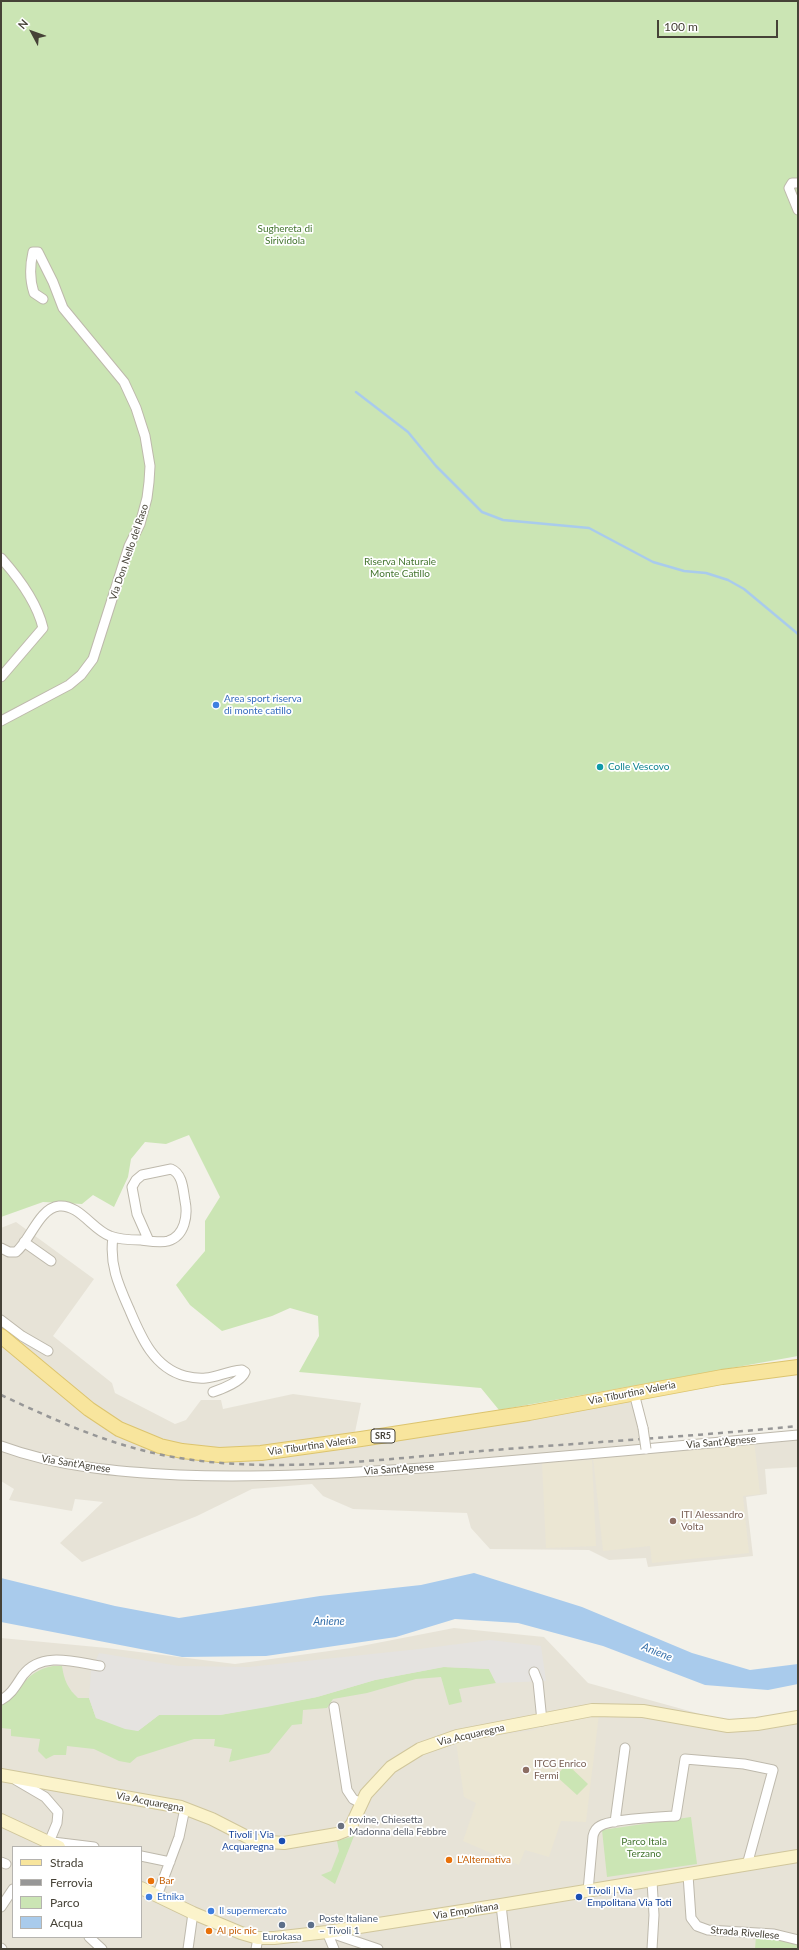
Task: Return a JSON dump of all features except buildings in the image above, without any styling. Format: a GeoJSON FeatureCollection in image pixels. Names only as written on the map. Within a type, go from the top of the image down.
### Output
{"type":"FeatureCollection","features":[{"type":"Feature","properties":{"kind":"main road","name":"Via Tiburtina Valeria"},"geometry":{"type":"LineString","coordinates":[[1,1336],[89,1409],[119,1429],[152,1444],[175,1450],[206,1454],[236,1455],[280,1451],[529,1413],[733,1375],[798,1367]]}},
{"type":"Feature","properties":{"kind":"main road","name":"Via Acquaregna"},"geometry":{"type":"LineString","coordinates":[[6,1776],[185,1808],[212,1819],[255,1841],[280,1844],[344,1831],[352,1824],[371,1787],[386,1771],[404,1757],[420,1748],[468,1733],[542,1721],[581,1712],[602,1710],[650,1712],[728,1726],[798,1717]]}},
{"type":"Feature","properties":{"kind":"main road"},"geometry":{"type":"LineString","coordinates":[[1,1820],[52,1845]]}},
{"type":"Feature","properties":{"kind":"main road","name":"Via Empolitana"},"geometry":{"type":"LineString","coordinates":[[142,1888],[257,1944],[652,1881],[798,1856]]}},
{"type":"Feature","properties":{"kind":"street"},"geometry":{"type":"LineString","coordinates":[[798,183],[792,183],[789,188],[798,210]]}},
{"type":"Feature","properties":{"kind":"street","name":"Via Don Nello del Raso"},"geometry":{"type":"LineString","coordinates":[[1,721],[69,685],[81,675],[93,659],[129,546],[140,524],[147,498],[149,482],[150,466],[145,436],[136,408],[124,382],[63,308],[43,261],[38,252],[33,252],[31,261],[32,286],[34,293],[43,299]]}},
{"type":"Feature","properties":{"kind":"street"},"geometry":{"type":"LineString","coordinates":[[1,558],[40,615],[42,628],[1,677]]}},
{"type":"Feature","properties":{"kind":"street"},"geometry":{"type":"LineString","coordinates":[[1,1248],[10,1252],[16,1252],[46,1213],[54,1207],[60,1206],[74,1211],[104,1233],[113,1237],[149,1241],[167,1242],[172,1239],[185,1223],[187,1211],[181,1182],[177,1172],[171,1169],[142,1175],[136,1180],[132,1187],[137,1214],[149,1241]]}},
{"type":"Feature","properties":{"kind":"street"},"geometry":{"type":"LineString","coordinates":[[113,1237],[113,1265],[120,1290],[141,1338],[159,1362],[177,1374],[193,1378],[211,1378],[242,1370],[245,1372],[243,1376],[213,1392]]}},
{"type":"Feature","properties":{"kind":"street"},"geometry":{"type":"LineString","coordinates":[[24,1242],[51,1261]]}},
{"type":"Feature","properties":{"kind":"street"},"geometry":{"type":"LineString","coordinates":[[1,1320],[22,1336],[48,1351]]}},
{"type":"Feature","properties":{"kind":"street"},"geometry":{"type":"LineString","coordinates":[[634,1393],[646,1449]]}},
{"type":"Feature","properties":{"kind":"street","name":"Via Sant'Agnese"},"geometry":{"type":"LineString","coordinates":[[1,1446],[35,1458],[77,1466],[134,1473],[232,1477],[380,1471],[798,1435]]}},
{"type":"Feature","properties":{"kind":"street"},"geometry":{"type":"LineString","coordinates":[[1,1700],[13,1691],[27,1670],[35,1664],[60,1660],[100,1666]]}},
{"type":"Feature","properties":{"kind":"street"},"geometry":{"type":"LineString","coordinates":[[534,1672],[538,1682],[542,1721]]}},
{"type":"Feature","properties":{"kind":"street"},"geometry":{"type":"LineString","coordinates":[[334,1707],[347,1790],[353,1799],[362,1803]]}},
{"type":"Feature","properties":{"kind":"street"},"geometry":{"type":"LineString","coordinates":[[615,1822],[625,1748]]}},
{"type":"Feature","properties":{"kind":"street"},"geometry":{"type":"LineString","coordinates":[[588,1891],[594,1834],[602,1825],[615,1822],[676,1816],[685,1759],[744,1764],[773,1770],[747,1865]]}},
{"type":"Feature","properties":{"kind":"street"},"geometry":{"type":"LineString","coordinates":[[6,1776],[41,1794],[56,1808],[58,1819],[52,1845],[73,1846]]}},
{"type":"Feature","properties":{"kind":"street"},"geometry":{"type":"LineString","coordinates":[[157,1896],[179,1837],[185,1808]]}},
{"type":"Feature","properties":{"kind":"street"},"geometry":{"type":"LineString","coordinates":[[142,1856],[170,1862]]}},
{"type":"Feature","properties":{"kind":"street","name":"Strada Rivellese"},"geometry":{"type":"LineString","coordinates":[[688,1875],[691,1918],[696,1926],[708,1930],[779,1935],[798,1940]]}},
{"type":"Feature","properties":{"kind":"street"},"geometry":{"type":"LineString","coordinates":[[652,1881],[654,1915],[652,1949]]}},
{"type":"Feature","properties":{"kind":"street"},"geometry":{"type":"LineString","coordinates":[[1,1907],[12,1890]]}},
{"type":"Feature","properties":{"kind":"street"},"geometry":{"type":"LineString","coordinates":[[501,1905],[506,1949]]}},
{"type":"Feature","properties":{"kind":"street"},"geometry":{"type":"LineString","coordinates":[[188,1949],[192,1913]]}},
{"type":"Feature","properties":{"kind":"street"},"geometry":{"type":"LineString","coordinates":[[327,1932],[334,1949]]}},
{"type":"Feature","properties":{"kind":"street"},"geometry":{"type":"LineString","coordinates":[[327,1932],[378,1949]]}},
{"type":"Feature","properties":{"kind":"street"},"geometry":{"type":"LineString","coordinates":[[90,1938],[102,1949]]}},
{"type":"Feature","properties":{"kind":"shaded area"},"geometry":{"type":"Polygon","coordinates":[[[16,1222],[94,1279],[53,1336],[112,1383],[115,1393],[175,1424],[186,1420],[201,1400],[221,1400],[223,1409],[293,1394],[361,1403],[355,1432],[361,1439],[637,1392],[650,1448],[798,1435],[798,1467],[765,1469],[767,1494],[746,1497],[753,1556],[648,1567],[646,1558],[609,1560],[589,1550],[490,1549],[471,1528],[467,1513],[353,1509],[323,1496],[312,1484],[252,1489],[197,1516],[82,1562],[60,1543],[103,1502],[75,1499],[72,1511],[9,1500],[14,1489],[1,1481],[1,1228],[16,1222]]]}},
{"type":"Feature","properties":{"kind":"shaded area","name":"ITI Alessandro Volta"},"geometry":{"type":"Polygon","coordinates":[[[754,1440],[760,1494],[743,1496],[749,1553],[652,1563],[650,1546],[603,1551],[593,1457],[754,1440]]]}},
{"type":"Feature","properties":{"kind":"shaded area"},"geometry":{"type":"Polygon","coordinates":[[[592,1460],[596,1546],[546,1548],[542,1462],[592,1460]]]}},
{"type":"Feature","properties":{"kind":"shaded area"},"geometry":{"type":"Polygon","coordinates":[[[454,1628],[544,1637],[588,1683],[729,1722],[798,1713],[798,1949],[1,1949],[1,1638],[107,1648],[235,1664],[351,1648],[454,1628]]]}},
{"type":"Feature","properties":{"kind":"shaded area"},"geometry":{"type":"Polygon","coordinates":[[[490,1640],[541,1646],[546,1681],[496,1683],[489,1669],[444,1667],[375,1680],[317,1697],[220,1715],[159,1715],[138,1731],[125,1729],[96,1718],[89,1698],[91,1671],[99,1653],[179,1666],[249,1667],[490,1640]]]}},
{"type":"Feature","properties":{"kind":"shaded area","name":"ITCG Enrico Fermi"},"geometry":{"type":"Polygon","coordinates":[[[599,1714],[586,1822],[561,1821],[549,1857],[525,1850],[519,1865],[463,1841],[476,1803],[464,1797],[456,1742],[534,1730],[558,1720],[599,1714]]]}},
{"type":"Feature","properties":{"kind":"green space","name":"Riserva Naturale Monte Catillo"},"geometry":{"type":"Polygon","coordinates":[[[1,1],[798,1],[798,1356],[499,1410],[481,1388],[299,1372],[319,1336],[318,1316],[290,1308],[272,1316],[222,1331],[190,1305],[176,1285],[205,1251],[205,1221],[220,1197],[189,1135],[166,1144],[145,1142],[131,1159],[128,1177],[114,1207],[93,1195],[82,1204],[43,1202],[1,1217],[1,1]]]}},
{"type":"Feature","properties":{"kind":"green space"},"geometry":{"type":"Polygon","coordinates":[[[53,1666],[62,1666],[67,1684],[78,1698],[89,1698],[96,1718],[138,1731],[159,1715],[220,1715],[317,1697],[375,1680],[443,1667],[489,1669],[496,1683],[459,1689],[462,1702],[449,1705],[441,1677],[416,1679],[367,1693],[333,1699],[327,1708],[303,1710],[302,1724],[292,1725],[269,1753],[229,1762],[232,1749],[214,1746],[215,1739],[194,1739],[137,1757],[130,1763],[119,1761],[94,1749],[67,1746],[66,1755],[54,1755],[46,1759],[38,1751],[40,1739],[11,1736],[11,1729],[1,1728],[1,1706],[9,1700],[29,1677],[43,1669],[53,1666]]]}},
{"type":"Feature","properties":{"kind":"green space"},"geometry":{"type":"Polygon","coordinates":[[[567,1764],[588,1784],[577,1795],[556,1776],[567,1764]]]}},
{"type":"Feature","properties":{"kind":"green space","name":"Parco Itala Terzano"},"geometry":{"type":"Polygon","coordinates":[[[691,1817],[697,1864],[607,1877],[602,1830],[691,1817]]]}},
{"type":"Feature","properties":{"kind":"green space"},"geometry":{"type":"Polygon","coordinates":[[[354,1836],[335,1884],[321,1875],[331,1871],[339,1851],[337,1841],[354,1836]]]}},
{"type":"Feature","properties":{"kind":"green space"},"geometry":{"type":"Polygon","coordinates":[[[756,1936],[782,1938],[798,1945],[798,1949],[755,1949],[756,1936]]]}},
{"type":"Feature","properties":{"kind":"water","name":"Aniene"},"geometry":{"type":"Polygon","coordinates":[[[474,1573],[582,1607],[692,1653],[750,1670],[798,1664],[798,1684],[768,1690],[705,1685],[603,1646],[518,1623],[455,1619],[396,1637],[266,1656],[182,1657],[1,1622],[1,1578],[115,1606],[179,1618],[320,1596],[421,1585],[474,1573]]]}},
{"type":"Feature","properties":{"kind":"waterway"},"geometry":{"type":"LineString","coordinates":[[356,392],[408,432],[436,466],[482,512],[503,520],[589,528],[653,562],[684,571],[706,573],[728,580],[744,589],[798,634]]}},
{"type":"Feature","properties":{"kind":"railway"},"geometry":{"type":"LineString","coordinates":[[1,1395],[85,1432],[128,1446],[173,1457],[252,1465],[333,1463],[798,1426]]}},
{"type":"Feature","properties":{"kind":"place","name":"Area sport riserva di monte catillo"},"geometry":{"type":"Point","coordinates":[216,705]}},
{"type":"Feature","properties":{"kind":"place","name":"Colle Vescovo"},"geometry":{"type":"Point","coordinates":[600,767]}},
{"type":"Feature","properties":{"kind":"place","name":"ITI Alessandro Volta"},"geometry":{"type":"Point","coordinates":[673,1521]}},
{"type":"Feature","properties":{"kind":"place","name":"ITCG Enrico Fermi"},"geometry":{"type":"Point","coordinates":[526,1770]}},
{"type":"Feature","properties":{"kind":"place","name":"rovine, Chiesetta Madonna della Febbre"},"geometry":{"type":"Point","coordinates":[341,1826]}},
{"type":"Feature","properties":{"kind":"place","name":"Tivoli | Via Acquaregna"},"geometry":{"type":"Point","coordinates":[282,1841]}},
{"type":"Feature","properties":{"kind":"place","name":"L’Alternativa"},"geometry":{"type":"Point","coordinates":[449,1860]}},
{"type":"Feature","properties":{"kind":"place","name":"Bar"},"geometry":{"type":"Point","coordinates":[151,1881]}},
{"type":"Feature","properties":{"kind":"place","name":"Etnika"},"geometry":{"type":"Point","coordinates":[149,1897]}},
{"type":"Feature","properties":{"kind":"place","name":"Tivoli | Via Empolitana Via Toti"},"geometry":{"type":"Point","coordinates":[579,1897]}},
{"type":"Feature","properties":{"kind":"place","name":"Il supermercato"},"geometry":{"type":"Point","coordinates":[211,1911]}},
{"type":"Feature","properties":{"kind":"place","name":"Eurokasa"},"geometry":{"type":"Point","coordinates":[282,1925]}},
{"type":"Feature","properties":{"kind":"place","name":"Poste Italiane – Tivoli 1"},"geometry":{"type":"Point","coordinates":[311,1925]}},
{"type":"Feature","properties":{"kind":"place","name":"Al pic nic"},"geometry":{"type":"Point","coordinates":[209,1931]}},
{"type":"Feature","properties":{"kind":"park label","name":"Sughereta di Sirividola"},"geometry":{"type":"Point","coordinates":[285,234]}}]}
